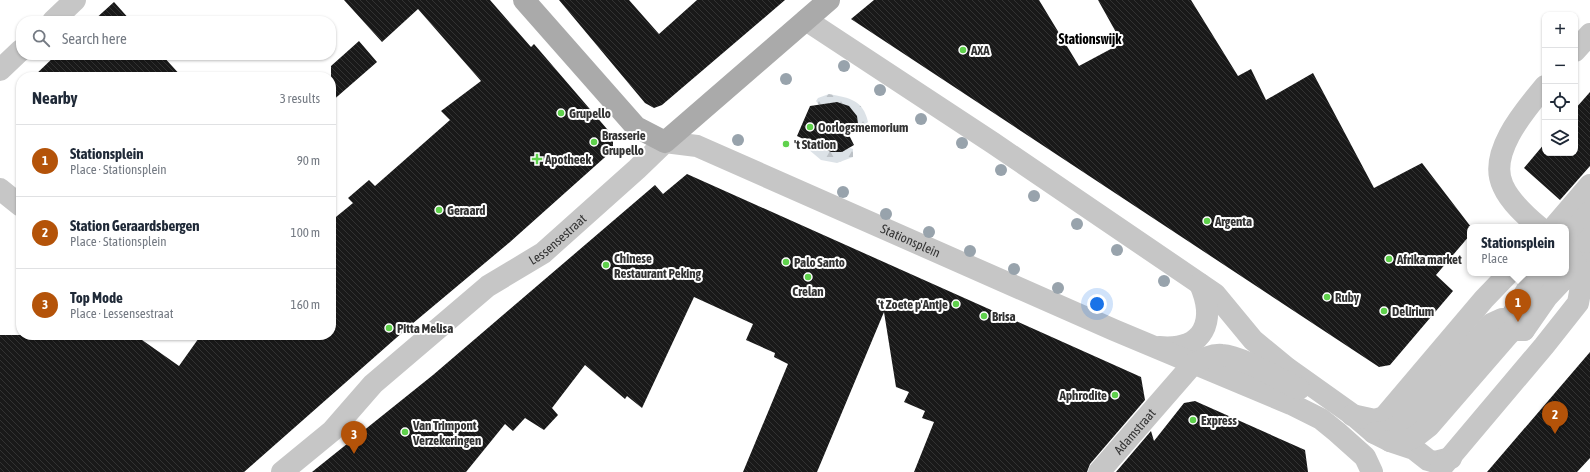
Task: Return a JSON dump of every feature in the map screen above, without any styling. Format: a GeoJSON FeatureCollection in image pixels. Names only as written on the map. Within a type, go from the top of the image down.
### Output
{"type":"FeatureCollection","features":[{"type":"Feature","properties":{"kind":"main road"},"geometry":{"type":"LineString","coordinates":[[524,0],[636,127],[665,142]]}},
{"type":"Feature","properties":{"kind":"main road","name":"Lessensestraat"},"geometry":{"type":"LineString","coordinates":[[665,142],[829,0]]}},
{"type":"Feature","properties":{"kind":"street"},"geometry":{"type":"LineString","coordinates":[[58,16],[75,0]]}},
{"type":"Feature","properties":{"kind":"street","name":"Stationsplein"},"geometry":{"type":"LineString","coordinates":[[806,20],[980,135],[1215,294],[1253,340],[1287,368],[1403,449]]}},
{"type":"Feature","properties":{"kind":"street"},"geometry":{"type":"LineString","coordinates":[[1578,48],[1590,34]]}},
{"type":"Feature","properties":{"kind":"street"},"geometry":{"type":"LineString","coordinates":[[0,70],[16,55]]}},
{"type":"Feature","properties":{"kind":"street"},"geometry":{"type":"LineString","coordinates":[[1536,224],[1509,196],[1502,185],[1499,173],[1502,152],[1511,131],[1524,110],[1542,89]]}},
{"type":"Feature","properties":{"kind":"street","name":"Stationsplein"},"geometry":{"type":"LineString","coordinates":[[665,142],[697,146],[1193,364],[1291,404],[1321,419],[1365,457],[1372,472]]}},
{"type":"Feature","properties":{"kind":"street","name":"Lessensestraat"},"geometry":{"type":"LineString","coordinates":[[282,472],[332,430],[373,384],[488,286],[543,253],[665,142]]}},
{"type":"Feature","properties":{"kind":"street"},"geometry":{"type":"LineString","coordinates":[[1557,224],[1590,185]]}},
{"type":"Feature","properties":{"kind":"street"},"geometry":{"type":"LineString","coordinates":[[0,189],[16,202]]}},
{"type":"Feature","properties":{"kind":"street"},"geometry":{"type":"LineString","coordinates":[[1435,472],[1451,458],[1574,310],[1576,265],[1590,212]]}},
{"type":"Feature","properties":{"kind":"street"},"geometry":{"type":"LineString","coordinates":[[1569,273],[1576,265],[1590,238]]}},
{"type":"Feature","properties":{"kind":"street","name":"Stationsplein"},"geometry":{"type":"LineString","coordinates":[[1170,389],[1193,364],[1210,356],[1223,355],[1236,358],[1353,415],[1375,420],[1384,417],[1468,318],[1506,276]]}},
{"type":"Feature","properties":{"kind":"street"},"geometry":{"type":"LineString","coordinates":[[1509,319],[1523,276]]}},
{"type":"Feature","properties":{"kind":"street"},"geometry":{"type":"LineString","coordinates":[[1509,319],[1528,288],[1546,276]]}},
{"type":"Feature","properties":{"kind":"street"},"geometry":{"type":"LineString","coordinates":[[1509,319],[1547,297],[1566,276]]}},
{"type":"Feature","properties":{"kind":"street","name":"Stationsplein"},"geometry":{"type":"LineString","coordinates":[[1154,346],[1183,346],[1190,344],[1201,335],[1206,326],[1208,309],[1200,284]]}},
{"type":"Feature","properties":{"kind":"street","name":"Stationsplein"},"geometry":{"type":"LineString","coordinates":[[1403,449],[1406,441],[1421,433],[1454,400],[1513,330],[1509,319],[1480,309],[1468,318]]}},
{"type":"Feature","properties":{"kind":"street"},"geometry":{"type":"LineString","coordinates":[[1509,319],[1537,341],[1535,358]]}},
{"type":"Feature","properties":{"kind":"street","name":"Adamstraat"},"geometry":{"type":"LineString","coordinates":[[1099,472],[1170,389]]}},
{"type":"Feature","properties":{"kind":"street","name":"Stationsplein"},"geometry":{"type":"LineString","coordinates":[[1372,472],[1376,457],[1389,446],[1403,449],[1435,462],[1451,458]]}},
{"type":"Feature","properties":{"kind":"green space"},"geometry":{"type":"Polygon","coordinates":[[[829,94],[854,101],[863,109],[868,122],[861,128],[859,127],[854,112],[845,105],[834,103],[819,105],[816,101],[818,98],[829,94]]]}},
{"type":"Feature","properties":{"kind":"green space"},"geometry":{"type":"Polygon","coordinates":[[[801,132],[828,151],[834,152],[850,148],[853,149],[853,157],[837,163],[821,160],[808,149],[801,132]]]}},
{"type":"Feature","properties":{"kind":"building"},"geometry":{"type":"Polygon","coordinates":[[[344,0],[490,0],[531,47],[534,44],[613,136],[613,150],[510,242],[412,324],[244,472],[0,472],[0,335],[16,335],[16,340],[142,340],[179,366],[197,340],[336,340],[336,217],[353,203],[348,198],[369,180],[375,186],[450,120],[441,111],[481,81],[418,9],[382,42],[344,0]]]}},
{"type":"Feature","properties":{"kind":"building"},"geometry":{"type":"Polygon","coordinates":[[[559,0],[629,0],[659,34],[697,0],[785,0],[662,105],[654,108],[645,103],[559,0]]]}},
{"type":"Feature","properties":{"kind":"building"},"geometry":{"type":"Polygon","coordinates":[[[874,0],[1039,0],[1079,66],[1122,43],[1098,0],[1191,0],[1238,76],[1251,69],[1266,100],[1313,73],[1374,188],[1422,163],[1469,224],[1467,224],[1467,239],[1436,275],[1453,291],[1390,365],[1379,367],[851,19],[874,0]]]}},
{"type":"Feature","properties":{"kind":"building"},"geometry":{"type":"Polygon","coordinates":[[[114,2],[127,16],[99,16],[114,2]]]}},
{"type":"Feature","properties":{"kind":"building"},"geometry":{"type":"Polygon","coordinates":[[[359,41],[377,62],[336,98],[336,72],[331,72],[331,66],[359,41]]]}},
{"type":"Feature","properties":{"kind":"building"},"geometry":{"type":"Polygon","coordinates":[[[51,60],[167,60],[177,72],[38,72],[51,60]]]}},
{"type":"Feature","properties":{"kind":"building"},"geometry":{"type":"Polygon","coordinates":[[[1590,92],[1590,166],[1560,200],[1524,168],[1542,147],[1542,156],[1578,156],[1578,106],[1590,92]]]}},
{"type":"Feature","properties":{"kind":"building"},"geometry":{"type":"Polygon","coordinates":[[[837,102],[849,106],[857,116],[859,131],[849,135],[854,145],[842,152],[831,152],[797,136],[810,106],[837,102]]]}},
{"type":"Feature","properties":{"kind":"building"},"geometry":{"type":"Polygon","coordinates":[[[687,174],[1141,377],[1145,400],[1090,464],[1087,472],[914,472],[934,422],[922,418],[925,411],[904,402],[909,392],[896,387],[884,312],[817,472],[743,472],[788,364],[774,357],[775,353],[746,340],[753,324],[694,297],[642,408],[627,396],[625,399],[585,365],[552,408],[558,415],[544,430],[525,418],[513,431],[505,424],[466,472],[312,472],[433,375],[655,185],[663,194],[687,174]]]}},
{"type":"Feature","properties":{"kind":"building"},"geometry":{"type":"Polygon","coordinates":[[[1590,352],[1590,458],[1577,472],[1487,472],[1590,352]]]}},
{"type":"Feature","properties":{"kind":"building"},"geometry":{"type":"Polygon","coordinates":[[[1195,401],[1305,450],[1308,472],[1116,472],[1151,431],[1154,441],[1184,403],[1195,401]]]}},
{"type":"Feature","properties":{"kind":"place","name":"AXA"},"geometry":{"type":"Point","coordinates":[963,50]}},
{"type":"Feature","properties":{"kind":"place","name":"Grupello"},"geometry":{"type":"Point","coordinates":[561,113]}},
{"type":"Feature","properties":{"kind":"place","name":"Oorlogsmemorium"},"geometry":{"type":"Point","coordinates":[810,127]}},
{"type":"Feature","properties":{"kind":"place","name":"Brasserie Grupello"},"geometry":{"type":"Point","coordinates":[594,142]}},
{"type":"Feature","properties":{"kind":"place","name":"'t Station"},"geometry":{"type":"Point","coordinates":[786,144]}},
{"type":"Feature","properties":{"kind":"place","name":"Apotheek"},"geometry":{"type":"Point","coordinates":[537,159]}},
{"type":"Feature","properties":{"kind":"place","name":"Geraard"},"geometry":{"type":"Point","coordinates":[439,210]}},
{"type":"Feature","properties":{"kind":"place","name":"Argenta"},"geometry":{"type":"Point","coordinates":[1207,221]}},
{"type":"Feature","properties":{"kind":"place","name":"Afrika market"},"geometry":{"type":"Point","coordinates":[1389,259]}},
{"type":"Feature","properties":{"kind":"place","name":"Palo Santo"},"geometry":{"type":"Point","coordinates":[786,262]}},
{"type":"Feature","properties":{"kind":"place","name":"Chinese Restaurant Peking"},"geometry":{"type":"Point","coordinates":[606,265]}},
{"type":"Feature","properties":{"kind":"place","name":"Crelan"},"geometry":{"type":"Point","coordinates":[808,277]}},
{"type":"Feature","properties":{"kind":"place","name":"Ruby"},"geometry":{"type":"Point","coordinates":[1327,297]}},
{"type":"Feature","properties":{"kind":"place","name":"'t Zoete p'Antje"},"geometry":{"type":"Point","coordinates":[956,304]}},
{"type":"Feature","properties":{"kind":"place","name":"Delirium"},"geometry":{"type":"Point","coordinates":[1384,311]}},
{"type":"Feature","properties":{"kind":"place","name":"Brisa"},"geometry":{"type":"Point","coordinates":[984,316]}},
{"type":"Feature","properties":{"kind":"place","name":"Stationsplein"},"geometry":{"type":"Point","coordinates":[1518,322]}},
{"type":"Feature","properties":{"kind":"place","name":"Pitta Melisa"},"geometry":{"type":"Point","coordinates":[389,328]}},
{"type":"Feature","properties":{"kind":"place","name":"Aphrodite"},"geometry":{"type":"Point","coordinates":[1115,395]}},
{"type":"Feature","properties":{"kind":"place","name":"Express"},"geometry":{"type":"Point","coordinates":[1193,420]}},
{"type":"Feature","properties":{"kind":"place","name":"Van Trimpont Verzekeringen"},"geometry":{"type":"Point","coordinates":[405,432]}},
{"type":"Feature","properties":{"kind":"place","name":"Station Geraardsbergen"},"geometry":{"type":"Point","coordinates":[1555,434]}},
{"type":"Feature","properties":{"kind":"place","name":"Top Mode"},"geometry":{"type":"Point","coordinates":[354,454]}},
{"type":"Feature","properties":{"kind":"district","name":"Stationswijk"},"geometry":{"type":"Point","coordinates":[1090,39]}}]}
